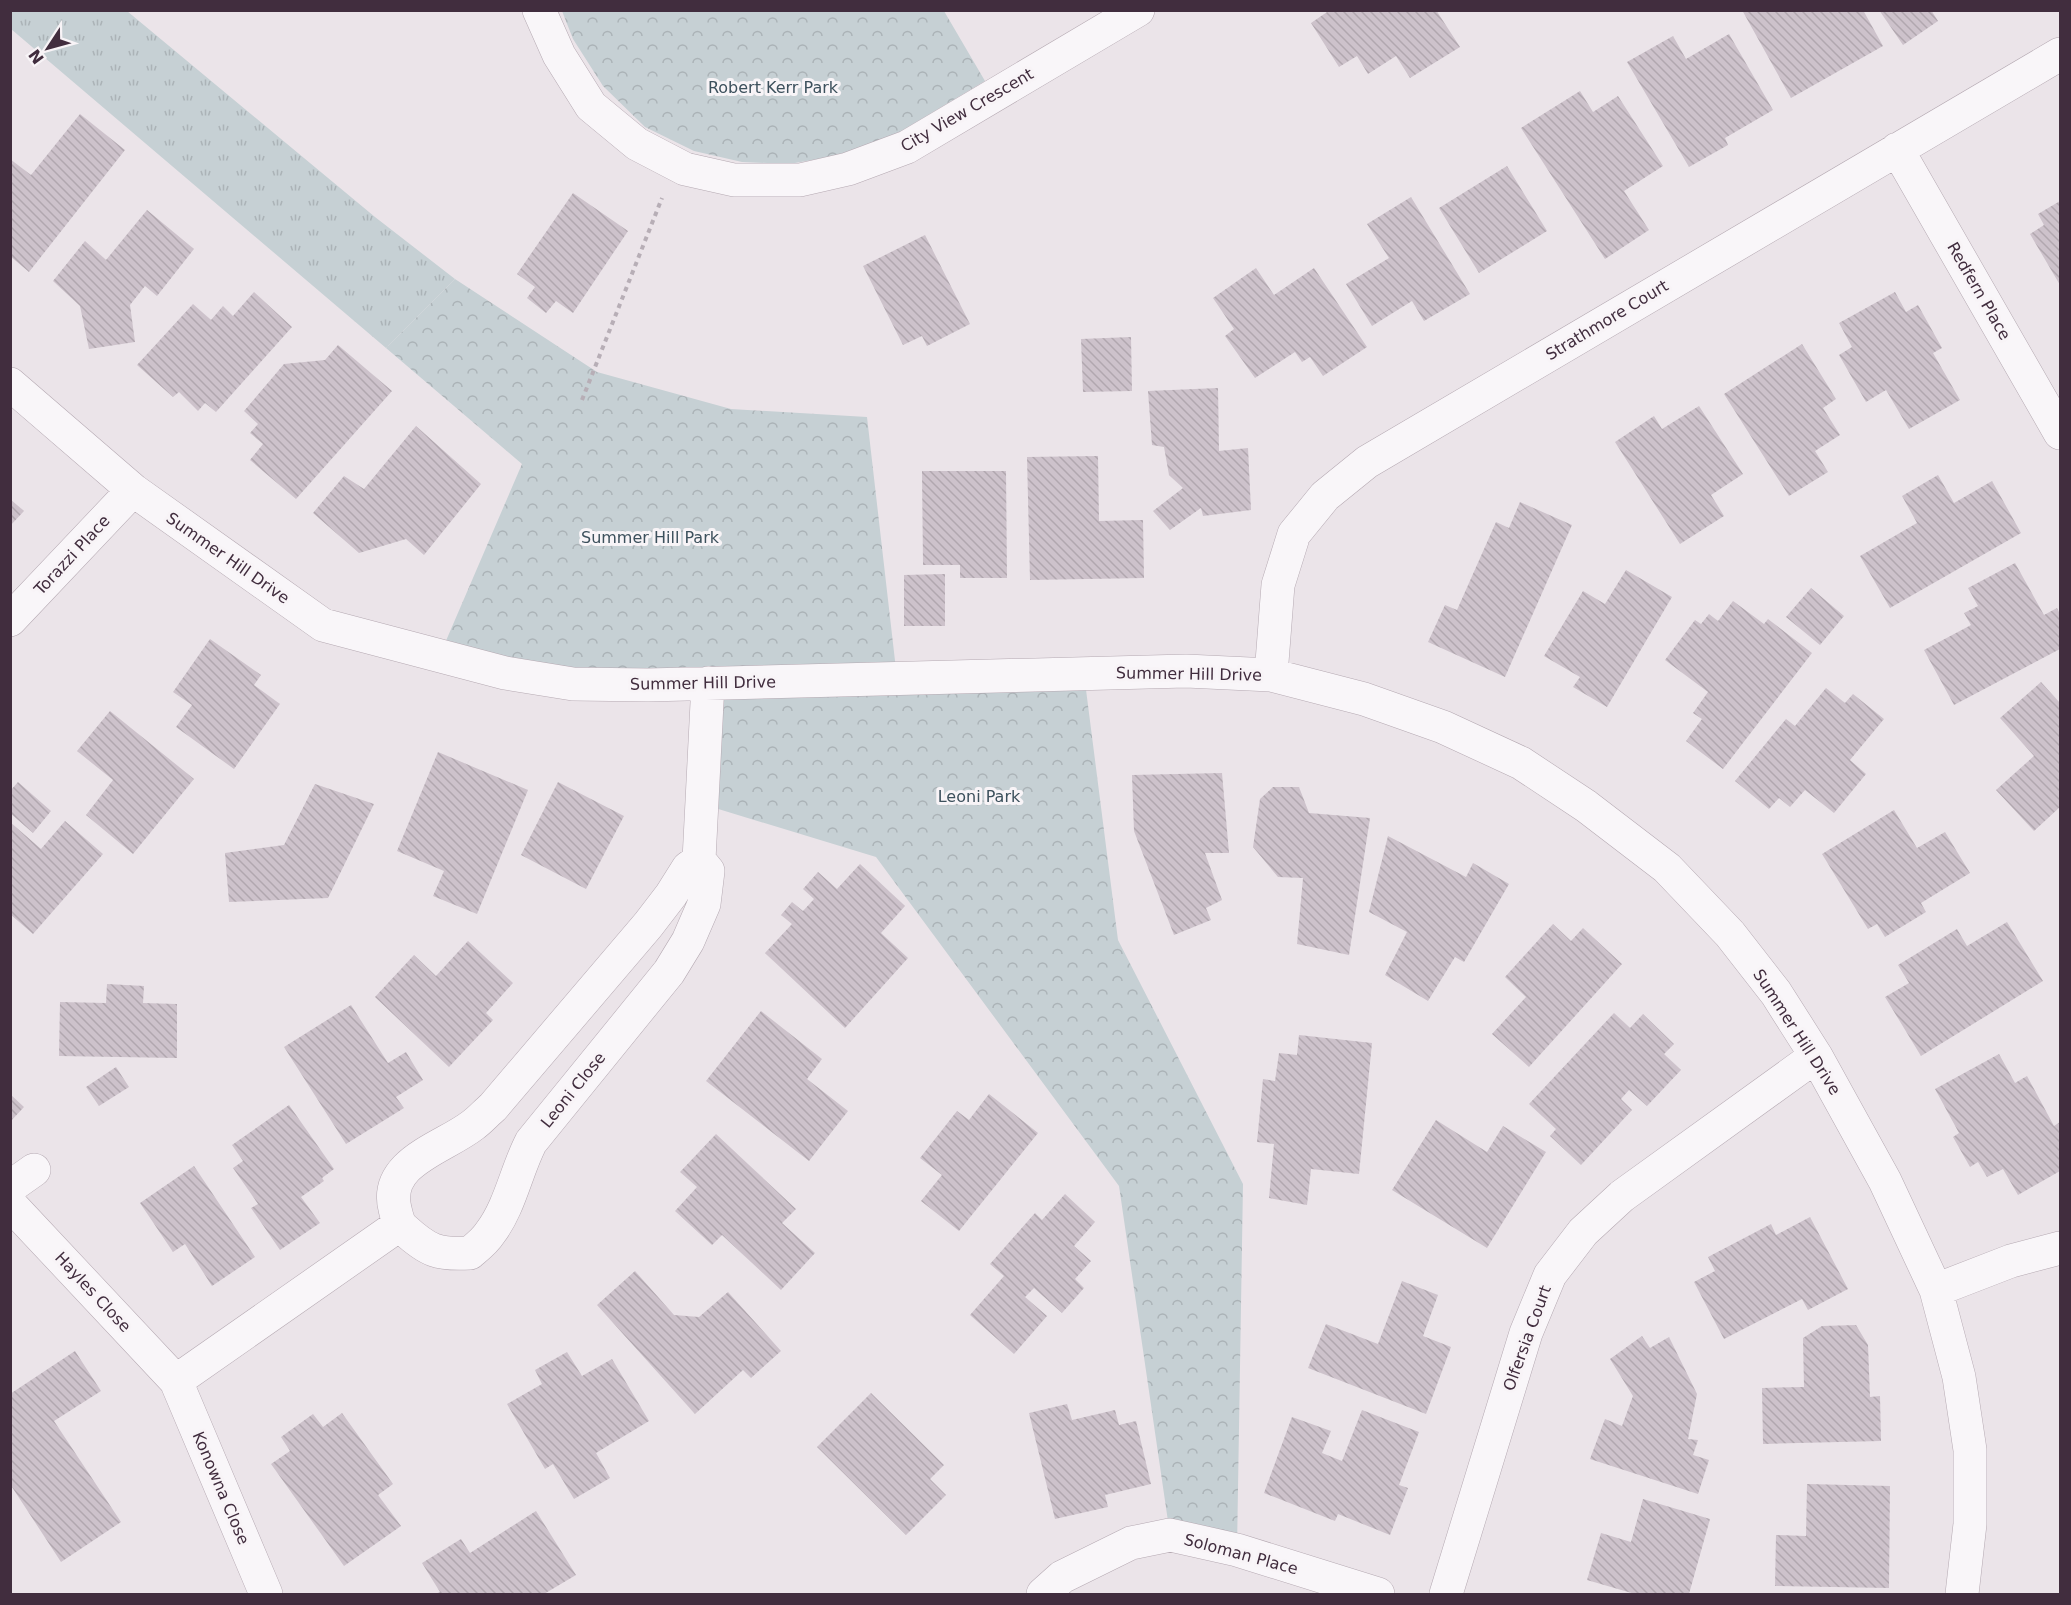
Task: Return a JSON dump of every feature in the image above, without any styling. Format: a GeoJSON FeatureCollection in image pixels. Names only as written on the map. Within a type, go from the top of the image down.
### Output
{"type":"FeatureCollection","features":[{"type":"Feature","properties":{"kind":"street","name":"City View Crescent"},"geometry":{"type":"LineString","coordinates":[[539,10],[559,55],[591,106],[637,144],[675,164],[685,169],[735,180],[800,180],[848,169],[907,147],[1138,10]]}},
{"type":"Feature","properties":{"kind":"street","name":"Strathmore Court"},"geometry":{"type":"LineString","coordinates":[[1271,675],[1278,585],[1294,534],[1324,496],[1367,462],[2061,54]]}},
{"type":"Feature","properties":{"kind":"street","name":"Redfern Place"},"geometry":{"type":"LineString","coordinates":[[1897,149],[2061,433]]}},
{"type":"Feature","properties":{"kind":"street","name":"Summer Hill Drive"},"geometry":{"type":"LineString","coordinates":[[10,384],[133,490],[322,625],[506,673],[573,684],[648,685],[1186,671],[1271,675],[1364,699],[1443,727],[1521,763],[1586,806],[1667,868],[1730,934],[1776,993],[1816,1056],[1886,1180],[1936,1290],[1959,1377],[1970,1450],[1970,1524],[1962,1594]]}},
{"type":"Feature","properties":{"kind":"street","name":"Torazzi Place"},"geometry":{"type":"LineString","coordinates":[[10,620],[133,490]]}},
{"type":"Feature","properties":{"kind":"street","name":"Leoni Close"},"geometry":{"type":"LineString","coordinates":[[399,1225],[421,1245],[447,1254],[470,1253],[489,1235],[501,1216],[520,1164],[531,1142],[669,972],[688,941],[704,904],[708,871],[699,860],[708,683]]}},
{"type":"Feature","properties":{"kind":"street"},"geometry":{"type":"LineString","coordinates":[[176,1381],[399,1225],[392,1198],[400,1175],[422,1155],[473,1125],[493,1107],[648,925],[688,868],[699,860]]}},
{"type":"Feature","properties":{"kind":"street","name":"Olfersia Court"},"geometry":{"type":"LineString","coordinates":[[1446,1594],[1526,1333],[1550,1275],[1582,1232],[1622,1196],[1816,1056]]}},
{"type":"Feature","properties":{"kind":"street","name":"Hayles Close"},"geometry":{"type":"LineString","coordinates":[[10,1204],[176,1381]]}},
{"type":"Feature","properties":{"kind":"street"},"geometry":{"type":"LineString","coordinates":[[1936,1290],[2011,1261],[2061,1248]]}},
{"type":"Feature","properties":{"kind":"street","name":"Konowna Close"},"geometry":{"type":"LineString","coordinates":[[176,1381],[266,1594]]}},
{"type":"Feature","properties":{"kind":"street","name":"Soloman Place"},"geometry":{"type":"LineString","coordinates":[[1043,1594],[1062,1577],[1131,1543],[1170,1535],[1237,1550],[1378,1594]]}},
{"type":"Feature","properties":{"kind":"path"},"geometry":{"type":"LineString","coordinates":[[582,400],[675,164]]}},
{"type":"Feature","properties":{"kind":"green space"},"geometry":{"type":"Polygon","coordinates":[[[11,11],[127,11],[375,217],[455,279],[386,348],[11,29],[11,11]]]}},
{"type":"Feature","properties":{"kind":"green space","name":"Robert Kerr Park"},"geometry":{"type":"Polygon","coordinates":[[[562,11],[944,11],[985,81],[888,139],[841,155],[789,164],[742,162],[694,151],[645,127],[603,86],[573,39],[562,11]]]}},
{"type":"Feature","properties":{"kind":"green space"},"geometry":{"type":"Polygon","coordinates":[[[455,279],[597,372],[731,409],[867,417],[897,678],[1084,674],[1118,940],[1243,1184],[1237,1550],[1170,1535],[1119,1186],[876,857],[702,804],[708,683],[573,684],[439,657],[522,464],[386,348],[455,279]]]}},
{"type":"Feature","properties":{"kind":"building"},"geometry":{"type":"Polygon","coordinates":[[[1330,10],[1436,10],[1460,47],[1410,78],[1396,56],[1368,74],[1357,56],[1339,67],[1311,23],[1330,10]]]}},
{"type":"Feature","properties":{"kind":"building"},"geometry":{"type":"Polygon","coordinates":[[[1742,10],[1863,10],[1883,46],[1791,98],[1742,10]]]}},
{"type":"Feature","properties":{"kind":"building"},"geometry":{"type":"Polygon","coordinates":[[[1879,10],[1931,10],[1938,21],[1903,45],[1879,10]]]}},
{"type":"Feature","properties":{"kind":"building"},"geometry":{"type":"Polygon","coordinates":[[[1729,34],[1773,110],[1725,138],[1728,145],[1689,167],[1627,62],[1673,36],[1686,59],[1729,34]]]}},
{"type":"Feature","properties":{"kind":"building"},"geometry":{"type":"Polygon","coordinates":[[[1580,91],[1593,112],[1618,96],[1663,166],[1624,191],[1649,230],[1605,259],[1521,128],[1580,91]]]}},
{"type":"Feature","properties":{"kind":"building"},"geometry":{"type":"Polygon","coordinates":[[[80,114],[125,150],[29,272],[10,256],[10,159],[31,175],[80,114]]]}},
{"type":"Feature","properties":{"kind":"building"},"geometry":{"type":"Polygon","coordinates":[[[1507,166],[1547,231],[1479,273],[1439,208],[1507,166]]]}},
{"type":"Feature","properties":{"kind":"building"},"geometry":{"type":"Polygon","coordinates":[[[573,193],[628,231],[573,313],[556,301],[546,313],[527,298],[535,287],[517,274],[573,193]]]}},
{"type":"Feature","properties":{"kind":"building"},"geometry":{"type":"Polygon","coordinates":[[[1411,197],[1470,294],[1424,321],[1412,301],[1372,326],[1346,284],[1389,258],[1367,224],[1411,197]]]}},
{"type":"Feature","properties":{"kind":"building"},"geometry":{"type":"Polygon","coordinates":[[[2060,201],[2060,285],[2030,234],[2044,225],[2038,214],[2060,201]]]}},
{"type":"Feature","properties":{"kind":"building"},"geometry":{"type":"Polygon","coordinates":[[[147,210],[194,249],[157,296],[145,286],[130,305],[135,342],[89,349],[80,306],[53,281],[85,241],[106,260],[147,210]]]}},
{"type":"Feature","properties":{"kind":"building"},"geometry":{"type":"Polygon","coordinates":[[[925,235],[970,324],[927,346],[922,336],[903,345],[863,266],[925,235]]]}},
{"type":"Feature","properties":{"kind":"building"},"geometry":{"type":"Polygon","coordinates":[[[1256,268],[1274,295],[1314,268],[1367,347],[1323,376],[1310,357],[1302,362],[1295,352],[1255,378],[1225,336],[1234,329],[1213,298],[1256,268]]]}},
{"type":"Feature","properties":{"kind":"building"},"geometry":{"type":"Polygon","coordinates":[[[254,292],[292,327],[216,412],[205,403],[198,411],[179,392],[173,397],[137,365],[193,304],[211,320],[223,306],[233,316],[254,292]]]}},
{"type":"Feature","properties":{"kind":"building"},"geometry":{"type":"Polygon","coordinates":[[[1895,292],[1906,312],[1918,305],[1942,348],[1933,353],[1960,400],[1909,429],[1886,390],[1866,402],[1839,355],[1852,347],[1839,323],[1895,292]]]}},
{"type":"Feature","properties":{"kind":"building"},"geometry":{"type":"Polygon","coordinates":[[[1131,337],[1132,391],[1083,392],[1081,339],[1131,337]]]}},
{"type":"Feature","properties":{"kind":"building"},"geometry":{"type":"Polygon","coordinates":[[[1802,344],[1836,399],[1823,408],[1840,435],[1815,451],[1828,472],[1789,496],[1724,394],[1802,344]]]}},
{"type":"Feature","properties":{"kind":"building"},"geometry":{"type":"Polygon","coordinates":[[[338,345],[392,391],[296,499],[250,460],[263,444],[250,433],[258,424],[244,411],[284,364],[325,360],[338,345]]]}},
{"type":"Feature","properties":{"kind":"building"},"geometry":{"type":"Polygon","coordinates":[[[1218,388],[1219,451],[1248,448],[1251,510],[1203,516],[1201,508],[1170,530],[1153,511],[1183,488],[1169,475],[1164,447],[1152,445],[1148,391],[1218,388]]]}},
{"type":"Feature","properties":{"kind":"building"},"geometry":{"type":"Polygon","coordinates":[[[1699,406],[1743,474],[1711,495],[1724,516],[1680,544],[1615,442],[1654,416],[1662,429],[1699,406]]]}},
{"type":"Feature","properties":{"kind":"building"},"geometry":{"type":"Polygon","coordinates":[[[416,426],[481,484],[424,555],[406,539],[359,553],[313,513],[344,476],[364,489],[416,426]]]}},
{"type":"Feature","properties":{"kind":"building"},"geometry":{"type":"Polygon","coordinates":[[[1098,456],[1099,521],[1143,520],[1144,578],[1030,580],[1027,457],[1098,456]]]}},
{"type":"Feature","properties":{"kind":"building"},"geometry":{"type":"Polygon","coordinates":[[[922,471],[1006,471],[1007,578],[960,578],[960,565],[923,565],[922,471]]]}},
{"type":"Feature","properties":{"kind":"building"},"geometry":{"type":"Polygon","coordinates":[[[1938,475],[1954,503],[1992,481],[2021,533],[1890,608],[1860,556],[1917,523],[1902,496],[1938,475]]]}},
{"type":"Feature","properties":{"kind":"building"},"geometry":{"type":"Polygon","coordinates":[[[10,499],[24,511],[10,526],[10,499]]]}},
{"type":"Feature","properties":{"kind":"building"},"geometry":{"type":"Polygon","coordinates":[[[1520,502],[1572,525],[1505,677],[1428,642],[1445,605],[1457,610],[1496,522],[1509,528],[1520,502]]]}},
{"type":"Feature","properties":{"kind":"building"},"geometry":{"type":"Polygon","coordinates":[[[2015,563],[2044,615],[2057,608],[2060,614],[2060,649],[1954,705],[1924,650],[1971,625],[1964,613],[1978,606],[1968,588],[2015,563]]]}},
{"type":"Feature","properties":{"kind":"building"},"geometry":{"type":"Polygon","coordinates":[[[1626,570],[1672,597],[1607,707],[1573,687],[1580,677],[1544,656],[1583,591],[1605,604],[1626,570]]]}},
{"type":"Feature","properties":{"kind":"building"},"geometry":{"type":"Polygon","coordinates":[[[945,574],[945,626],[904,626],[904,575],[945,574]]]}},
{"type":"Feature","properties":{"kind":"building"},"geometry":{"type":"Polygon","coordinates":[[[1811,588],[1844,616],[1820,645],[1786,617],[1811,588]]]}},
{"type":"Feature","properties":{"kind":"building"},"geometry":{"type":"Polygon","coordinates":[[[1733,601],[1764,624],[1768,619],[1812,653],[1723,769],[1686,741],[1702,719],[1693,713],[1708,692],[1665,660],[1695,620],[1701,624],[1709,614],[1718,621],[1733,601]]]}},
{"type":"Feature","properties":{"kind":"building"},"geometry":{"type":"Polygon","coordinates":[[[210,639],[261,675],[254,685],[280,704],[234,769],[176,727],[192,705],[173,692],[210,639]]]}},
{"type":"Feature","properties":{"kind":"building"},"geometry":{"type":"Polygon","coordinates":[[[2041,682],[2060,703],[2060,807],[2034,831],[1996,790],[2034,756],[2000,718],[2041,682]]]}},
{"type":"Feature","properties":{"kind":"building"},"geometry":{"type":"Polygon","coordinates":[[[1826,688],[1845,703],[1853,694],[1884,719],[1850,760],[1866,774],[1834,813],[1805,790],[1790,807],[1779,798],[1769,809],[1735,781],[1786,719],[1795,726],[1826,688]]]}},
{"type":"Feature","properties":{"kind":"building"},"geometry":{"type":"Polygon","coordinates":[[[110,711],[194,779],[133,854],[86,815],[113,780],[77,751],[110,711]]]}},
{"type":"Feature","properties":{"kind":"building"},"geometry":{"type":"Polygon","coordinates":[[[438,752],[528,790],[477,914],[433,896],[444,871],[397,851],[438,752]]]}},
{"type":"Feature","properties":{"kind":"building"},"geometry":{"type":"Polygon","coordinates":[[[1222,773],[1229,853],[1205,853],[1222,900],[1206,908],[1211,920],[1174,935],[1134,831],[1132,775],[1222,773]]]}},
{"type":"Feature","properties":{"kind":"building"},"geometry":{"type":"Polygon","coordinates":[[[18,782],[51,811],[33,833],[10,813],[10,791],[18,782]]]}},
{"type":"Feature","properties":{"kind":"building"},"geometry":{"type":"Polygon","coordinates":[[[558,782],[624,816],[586,889],[521,855],[558,782]]]}},
{"type":"Feature","properties":{"kind":"building"},"geometry":{"type":"Polygon","coordinates":[[[315,784],[374,804],[328,898],[229,902],[225,853],[284,845],[315,784]]]}},
{"type":"Feature","properties":{"kind":"building"},"geometry":{"type":"Polygon","coordinates":[[[1273,787],[1299,787],[1309,813],[1370,818],[1349,955],[1297,944],[1303,878],[1278,877],[1253,847],[1260,799],[1273,787]]]}},
{"type":"Feature","properties":{"kind":"building"},"geometry":{"type":"Polygon","coordinates":[[[1894,810],[1917,848],[1945,832],[1970,873],[1921,903],[1926,912],[1885,937],[1877,924],[1868,929],[1822,854],[1894,810]]]}},
{"type":"Feature","properties":{"kind":"building"},"geometry":{"type":"Polygon","coordinates":[[[65,821],[103,854],[33,934],[10,914],[10,822],[41,849],[65,821]]]}},
{"type":"Feature","properties":{"kind":"building"},"geometry":{"type":"Polygon","coordinates":[[[1388,836],[1466,877],[1473,863],[1509,884],[1464,962],[1455,957],[1428,1001],[1385,975],[1407,932],[1369,912],[1388,836]]]}},
{"type":"Feature","properties":{"kind":"building"},"geometry":{"type":"Polygon","coordinates":[[[860,864],[905,906],[881,933],[908,958],[845,1028],[765,953],[792,924],[781,915],[792,902],[803,911],[814,899],[803,889],[818,872],[837,889],[860,864]]]}},
{"type":"Feature","properties":{"kind":"building"},"geometry":{"type":"Polygon","coordinates":[[[2007,922],[2043,981],[1921,1056],[1885,997],[1909,983],[1898,965],[1957,929],[1967,946],[2007,922]]]}},
{"type":"Feature","properties":{"kind":"building"},"geometry":{"type":"Polygon","coordinates":[[[1553,924],[1571,941],[1583,928],[1622,964],[1529,1067],[1492,1034],[1526,997],[1505,977],[1553,924]]]}},
{"type":"Feature","properties":{"kind":"building"},"geometry":{"type":"Polygon","coordinates":[[[468,941],[513,983],[486,1013],[493,1020],[449,1067],[375,997],[414,955],[436,976],[468,941]]]}},
{"type":"Feature","properties":{"kind":"building"},"geometry":{"type":"Polygon","coordinates":[[[107,984],[144,986],[143,1003],[177,1004],[177,1058],[59,1056],[60,1002],[106,1003],[107,984]]]}},
{"type":"Feature","properties":{"kind":"building"},"geometry":{"type":"Polygon","coordinates":[[[351,1005],[388,1063],[406,1052],[423,1080],[396,1097],[404,1108],[346,1144],[284,1047],[351,1005]]]}},
{"type":"Feature","properties":{"kind":"building"},"geometry":{"type":"Polygon","coordinates":[[[761,1011],[822,1059],[807,1079],[848,1111],[809,1161],[706,1081],[761,1011]]]}},
{"type":"Feature","properties":{"kind":"building"},"geometry":{"type":"Polygon","coordinates":[[[1614,1013],[1630,1028],[1643,1014],[1674,1044],[1664,1054],[1681,1070],[1647,1106],[1629,1090],[1621,1099],[1632,1110],[1581,1165],[1550,1136],[1556,1129],[1529,1104],[1614,1013]]]}},
{"type":"Feature","properties":{"kind":"building"},"geometry":{"type":"Polygon","coordinates":[[[1299,1035],[1372,1043],[1359,1174],[1311,1169],[1307,1205],[1269,1198],[1274,1144],[1257,1142],[1263,1079],[1275,1081],[1279,1053],[1297,1055],[1299,1035]]]}},
{"type":"Feature","properties":{"kind":"building"},"geometry":{"type":"Polygon","coordinates":[[[1999,1054],[2015,1083],[2027,1076],[2054,1126],[2060,1122],[2060,1171],[2018,1195],[2003,1169],[1987,1177],[1978,1162],[1970,1167],[1953,1137],[1959,1133],[1935,1089],[1999,1054]]]}},
{"type":"Feature","properties":{"kind":"building"},"geometry":{"type":"Polygon","coordinates":[[[116,1067],[129,1087],[99,1106],[86,1087],[116,1067]]]}},
{"type":"Feature","properties":{"kind":"building"},"geometry":{"type":"Polygon","coordinates":[[[10,1094],[24,1107],[10,1122],[10,1094]]]}},
{"type":"Feature","properties":{"kind":"building"},"geometry":{"type":"Polygon","coordinates":[[[989,1094],[1038,1133],[959,1231],[921,1201],[942,1175],[920,1158],[957,1111],[969,1120],[989,1094]]]}},
{"type":"Feature","properties":{"kind":"building"},"geometry":{"type":"Polygon","coordinates":[[[289,1105],[334,1169],[322,1178],[324,1181],[301,1197],[320,1223],[280,1250],[251,1208],[258,1204],[233,1168],[243,1161],[232,1145],[289,1105]]]}},
{"type":"Feature","properties":{"kind":"building"},"geometry":{"type":"Polygon","coordinates":[[[1436,1120],[1487,1152],[1503,1126],[1546,1152],[1487,1248],[1392,1190],[1436,1120]]]}},
{"type":"Feature","properties":{"kind":"building"},"geometry":{"type":"Polygon","coordinates":[[[716,1134],[796,1209],[782,1223],[815,1253],[781,1290],[722,1235],[712,1245],[675,1211],[697,1187],[680,1172],[716,1134]]]}},
{"type":"Feature","properties":{"kind":"building"},"geometry":{"type":"Polygon","coordinates":[[[194,1166],[255,1257],[212,1286],[185,1244],[173,1252],[140,1203],[194,1166]]]}},
{"type":"Feature","properties":{"kind":"building"},"geometry":{"type":"Polygon","coordinates":[[[1065,1194],[1095,1222],[1074,1246],[1091,1261],[1075,1279],[1084,1288],[1062,1313],[1034,1288],[1025,1297],[1047,1316],[1014,1354],[970,1315],[1004,1276],[990,1264],[1035,1213],[1042,1220],[1065,1194]]]}},
{"type":"Feature","properties":{"kind":"building"},"geometry":{"type":"Polygon","coordinates":[[[1810,1217],[1848,1289],[1808,1310],[1802,1299],[1724,1339],[1694,1282],[1715,1271],[1708,1257],[1771,1224],[1776,1235],[1810,1217]]]}},
{"type":"Feature","properties":{"kind":"building"},"geometry":{"type":"Polygon","coordinates":[[[635,1271],[674,1315],[699,1317],[728,1292],[781,1351],[751,1378],[743,1370],[695,1414],[597,1305],[635,1271]]]}},
{"type":"Feature","properties":{"kind":"building"},"geometry":{"type":"Polygon","coordinates":[[[1402,1281],[1438,1295],[1423,1336],[1451,1347],[1426,1414],[1308,1368],[1326,1324],[1378,1344],[1402,1281]]]}},
{"type":"Feature","properties":{"kind":"building"},"geometry":{"type":"Polygon","coordinates":[[[1856,1325],[1868,1345],[1870,1397],[1880,1396],[1881,1441],[1763,1444],[1762,1388],[1804,1387],[1803,1338],[1822,1326],[1856,1325]]]}},
{"type":"Feature","properties":{"kind":"building"},"geometry":{"type":"Polygon","coordinates":[[[1642,1336],[1650,1348],[1669,1337],[1697,1394],[1688,1439],[1698,1440],[1693,1455],[1709,1460],[1698,1494],[1590,1459],[1605,1419],[1622,1426],[1633,1396],[1610,1359],[1642,1336]]]}},
{"type":"Feature","properties":{"kind":"building"},"geometry":{"type":"Polygon","coordinates":[[[75,1351],[101,1391],[54,1421],[121,1522],[61,1562],[10,1484],[10,1394],[75,1351]]]}},
{"type":"Feature","properties":{"kind":"building"},"geometry":{"type":"Polygon","coordinates":[[[567,1352],[582,1376],[612,1359],[649,1421],[596,1453],[610,1478],[574,1499],[553,1464],[545,1469],[507,1404],[542,1384],[535,1370],[567,1352]]]}},
{"type":"Feature","properties":{"kind":"building"},"geometry":{"type":"Polygon","coordinates":[[[871,1393],[944,1465],[930,1479],[946,1495],[906,1535],[817,1447],[871,1393]]]}},
{"type":"Feature","properties":{"kind":"building"},"geometry":{"type":"Polygon","coordinates":[[[1067,1404],[1072,1420],[1115,1410],[1119,1425],[1136,1421],[1151,1484],[1105,1495],[1108,1507],[1055,1519],[1029,1413],[1067,1404]]]}},
{"type":"Feature","properties":{"kind":"building"},"geometry":{"type":"Polygon","coordinates":[[[1362,1410],[1419,1432],[1399,1485],[1408,1488],[1390,1535],[1338,1514],[1335,1521],[1264,1493],[1292,1417],[1331,1431],[1322,1453],[1342,1461],[1362,1410]]]}},
{"type":"Feature","properties":{"kind":"building"},"geometry":{"type":"Polygon","coordinates":[[[342,1413],[393,1484],[378,1495],[401,1526],[344,1566],[271,1464],[290,1451],[281,1437],[313,1414],[323,1427],[342,1413]]]}},
{"type":"Feature","properties":{"kind":"building"},"geometry":{"type":"Polygon","coordinates":[[[1807,1484],[1890,1486],[1889,1588],[1775,1586],[1776,1535],[1806,1536],[1807,1484]]]}},
{"type":"Feature","properties":{"kind":"building"},"geometry":{"type":"Polygon","coordinates":[[[1643,1499],[1710,1519],[1689,1594],[1635,1594],[1587,1580],[1601,1533],[1631,1542],[1643,1499]]]}},
{"type":"Feature","properties":{"kind":"building"},"geometry":{"type":"Polygon","coordinates":[[[536,1511],[576,1575],[544,1594],[435,1594],[440,1592],[422,1563],[461,1539],[470,1553],[536,1511]]]}},
{"type":"Feature","properties":{"kind":"park label","name":"Summer Hill Park"},"geometry":{"type":"Point","coordinates":[650,537]}},
{"type":"Feature","properties":{"kind":"park label","name":"Leoni Park"},"geometry":{"type":"Point","coordinates":[979,796]}}]}
